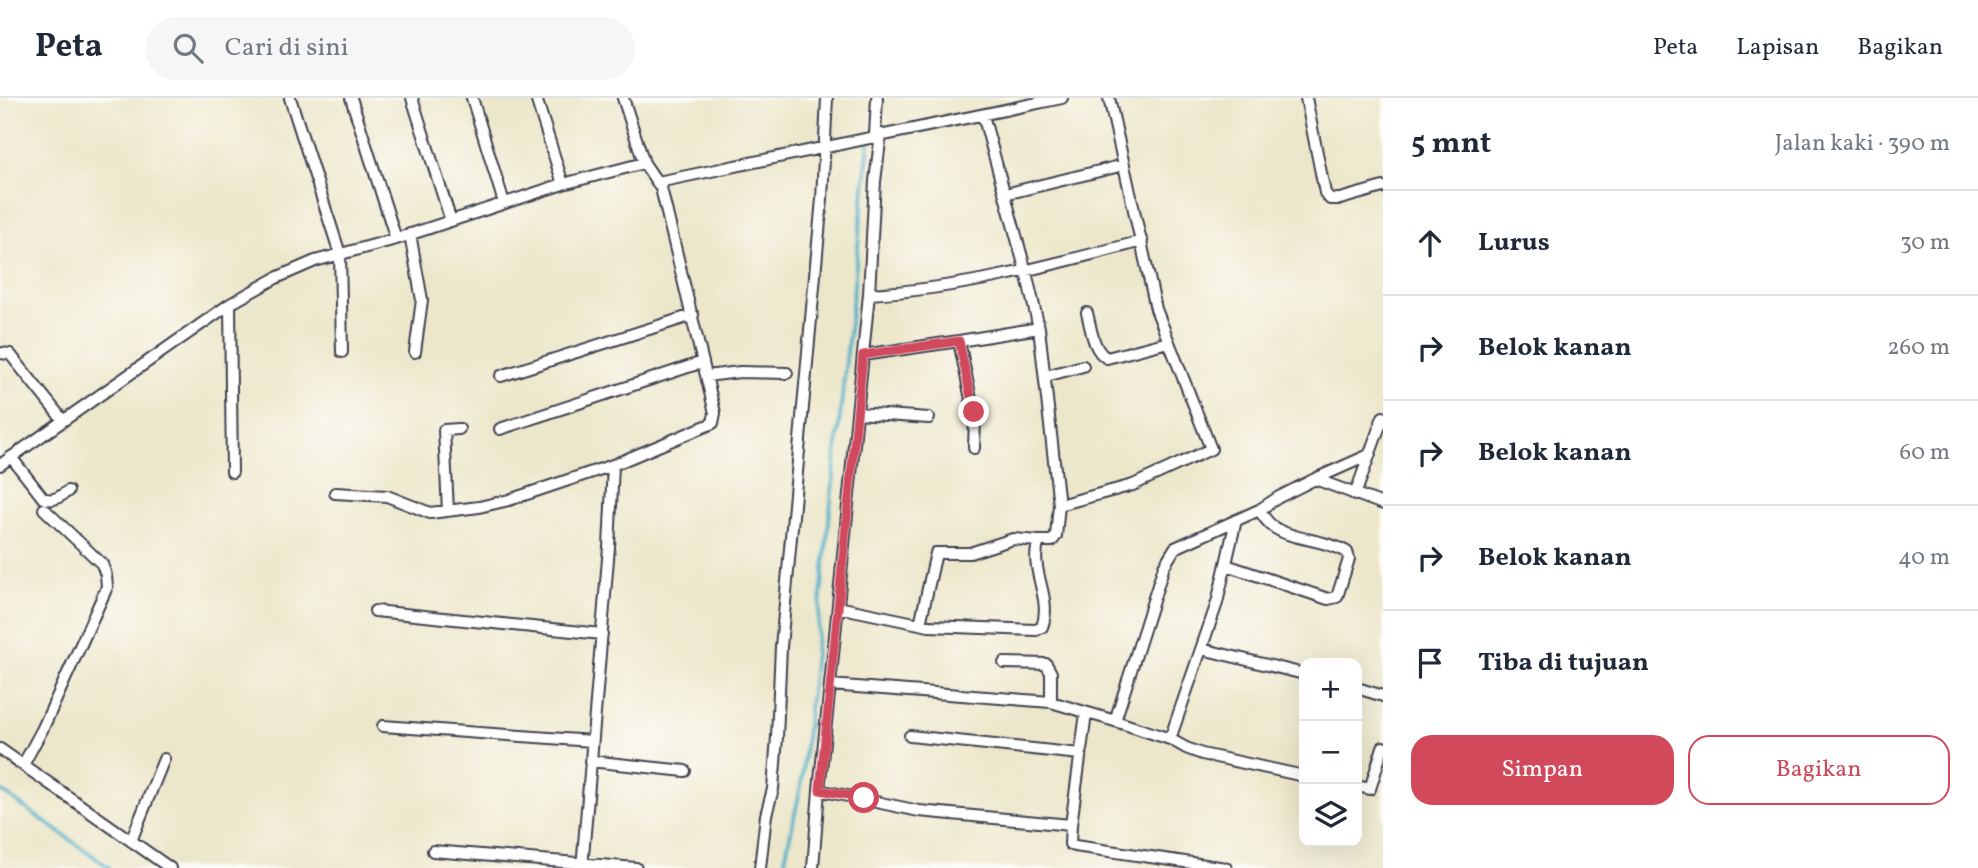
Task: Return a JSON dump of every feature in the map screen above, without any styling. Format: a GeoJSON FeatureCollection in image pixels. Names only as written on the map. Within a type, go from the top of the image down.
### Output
{"type":"FeatureCollection","features":[{"type":"Feature","properties":{"kind":"street"},"geometry":{"type":"LineString","coordinates":[[290,98],[340,254],[342,352]]}},
{"type":"Feature","properties":{"kind":"street"},"geometry":{"type":"LineString","coordinates":[[351,98],[396,239]]}},
{"type":"Feature","properties":{"kind":"street"},"geometry":{"type":"LineString","coordinates":[[412,98],[451,221]]}},
{"type":"Feature","properties":{"kind":"street"},"geometry":{"type":"LineString","coordinates":[[472,98],[504,203]]}},
{"type":"Feature","properties":{"kind":"street"},"geometry":{"type":"LineString","coordinates":[[536,98],[563,184]]}},
{"type":"Feature","properties":{"kind":"street"},"geometry":{"type":"LineString","coordinates":[[335,493],[387,496],[430,513],[448,512],[500,502],[613,465],[710,426],[715,419],[715,413],[692,315],[657,182],[644,163],[624,98]]}},
{"type":"Feature","properties":{"kind":"street"},"geometry":{"type":"LineString","coordinates":[[760,868],[766,815],[773,789],[781,646],[829,145],[827,98]]}},
{"type":"Feature","properties":{"kind":"street"},"geometry":{"type":"LineString","coordinates":[[813,868],[869,294],[877,98]]}},
{"type":"Feature","properties":{"kind":"street"},"geometry":{"type":"LineString","coordinates":[[657,182],[1062,98]]}},
{"type":"Feature","properties":{"kind":"street"},"geometry":{"type":"LineString","coordinates":[[1059,505],[1133,485],[1211,450],[1156,309],[1108,98]]}},
{"type":"Feature","properties":{"kind":"street"},"geometry":{"type":"LineString","coordinates":[[1307,98],[1325,193],[1330,199],[1340,199],[1383,187]]}},
{"type":"Feature","properties":{"kind":"street"},"geometry":{"type":"LineString","coordinates":[[920,624],[936,553],[970,553],[1013,539],[1055,540],[1059,505],[1040,328],[983,115]]}},
{"type":"Feature","properties":{"kind":"street"},"geometry":{"type":"LineString","coordinates":[[0,465],[62,419],[230,304],[276,278],[315,261],[396,239],[563,184],[644,163]]}},
{"type":"Feature","properties":{"kind":"street"},"geometry":{"type":"LineString","coordinates":[[1005,194],[1124,164]]}},
{"type":"Feature","properties":{"kind":"street"},"geometry":{"type":"LineString","coordinates":[[410,234],[422,300],[415,352]]}},
{"type":"Feature","properties":{"kind":"street"},"geometry":{"type":"LineString","coordinates":[[869,294],[935,288],[1026,272],[1142,241]]}},
{"type":"Feature","properties":{"kind":"street"},"geometry":{"type":"LineString","coordinates":[[230,304],[232,472]]}},
{"type":"Feature","properties":{"kind":"street"},"geometry":{"type":"LineString","coordinates":[[1087,313],[1098,350],[1107,358],[1168,342]]}},
{"type":"Feature","properties":{"kind":"street"},"geometry":{"type":"LineString","coordinates":[[501,376],[692,315]]}},
{"type":"Feature","properties":{"kind":"street"},"geometry":{"type":"LineString","coordinates":[[863,355],[1040,328]]}},
{"type":"Feature","properties":{"kind":"street"},"geometry":{"type":"LineString","coordinates":[[959,341],[975,419],[974,448]]}},
{"type":"Feature","properties":{"kind":"street"},"geometry":{"type":"LineString","coordinates":[[0,353],[10,354],[62,419]]}},
{"type":"Feature","properties":{"kind":"street"},"geometry":{"type":"LineString","coordinates":[[500,429],[703,362]]}},
{"type":"Feature","properties":{"kind":"street"},"geometry":{"type":"LineString","coordinates":[[1046,376],[1083,366]]}},
{"type":"Feature","properties":{"kind":"street"},"geometry":{"type":"LineString","coordinates":[[706,376],[740,372],[787,373]]}},
{"type":"Feature","properties":{"kind":"street"},"geometry":{"type":"LineString","coordinates":[[857,413],[929,418]]}},
{"type":"Feature","properties":{"kind":"street"},"geometry":{"type":"LineString","coordinates":[[1355,495],[1383,417]]}},
{"type":"Feature","properties":{"kind":"street"},"geometry":{"type":"LineString","coordinates":[[448,512],[444,430],[458,429]]}},
{"type":"Feature","properties":{"kind":"street"},"geometry":{"type":"LineString","coordinates":[[1115,721],[1170,552],[1369,455]]}},
{"type":"Feature","properties":{"kind":"street"},"geometry":{"type":"LineString","coordinates":[[12,457],[43,498],[59,498],[68,491]]}},
{"type":"Feature","properties":{"kind":"street"},"geometry":{"type":"LineString","coordinates":[[583,866],[613,465]]}},
{"type":"Feature","properties":{"kind":"street"},"geometry":{"type":"LineString","coordinates":[[1315,479],[1383,504]]}},
{"type":"Feature","properties":{"kind":"street"},"geometry":{"type":"LineString","coordinates":[[23,765],[43,728],[107,587],[102,564],[44,509]]}},
{"type":"Feature","properties":{"kind":"street"},"geometry":{"type":"LineString","coordinates":[[1226,565],[1324,598],[1336,597],[1349,559],[1347,552],[1314,539],[1278,530],[1259,510]]}},
{"type":"Feature","properties":{"kind":"street"},"geometry":{"type":"LineString","coordinates":[[1170,738],[1217,603],[1236,520]]}},
{"type":"Feature","properties":{"kind":"street"},"geometry":{"type":"LineString","coordinates":[[838,607],[941,627],[1039,629],[1044,621],[1045,599],[1035,553],[1039,541]]}},
{"type":"Feature","properties":{"kind":"street"},"geometry":{"type":"LineString","coordinates":[[375,611],[602,634]]}},
{"type":"Feature","properties":{"kind":"street"},"geometry":{"type":"LineString","coordinates":[[1202,649],[1299,673]]}},
{"type":"Feature","properties":{"kind":"street"},"geometry":{"type":"LineString","coordinates":[[1004,663],[1046,664],[1051,673],[1051,702]]}},
{"type":"Feature","properties":{"kind":"street"},"geometry":{"type":"LineString","coordinates":[[830,685],[1051,702],[1170,738],[1202,754],[1299,775]]}},
{"type":"Feature","properties":{"kind":"street"},"geometry":{"type":"LineString","coordinates":[[1362,690],[1383,696]]}},
{"type":"Feature","properties":{"kind":"street"},"geometry":{"type":"LineString","coordinates":[[1086,713],[1069,841],[1072,845],[1226,868]]}},
{"type":"Feature","properties":{"kind":"street"},"geometry":{"type":"LineString","coordinates":[[383,726],[592,741]]}},
{"type":"Feature","properties":{"kind":"street"},"geometry":{"type":"LineString","coordinates":[[910,736],[1080,754]]}},
{"type":"Feature","properties":{"kind":"street"},"geometry":{"type":"LineString","coordinates":[[1370,789],[1383,747]]}},
{"type":"Feature","properties":{"kind":"street"},"geometry":{"type":"LineString","coordinates":[[0,749],[170,868]]}},
{"type":"Feature","properties":{"kind":"street"},"geometry":{"type":"LineString","coordinates":[[131,841],[164,759]]}},
{"type":"Feature","properties":{"kind":"street"},"geometry":{"type":"LineString","coordinates":[[590,761],[685,771]]}},
{"type":"Feature","properties":{"kind":"street"},"geometry":{"type":"LineString","coordinates":[[1362,787],[1383,792]]}},
{"type":"Feature","properties":{"kind":"street"},"geometry":{"type":"LineString","coordinates":[[820,790],[919,811],[1071,825]]}},
{"type":"Feature","properties":{"kind":"street"},"geometry":{"type":"LineString","coordinates":[[433,851],[583,866],[636,868]]}},
{"type":"Feature","properties":{"kind":"waterway"},"geometry":{"type":"LineString","coordinates":[[783,868],[801,786],[869,142]]}},
{"type":"Feature","properties":{"kind":"waterway"},"geometry":{"type":"LineString","coordinates":[[0,790],[110,868]]}},
{"type":"Feature","properties":{"kind":"route"},"geometry":{"type":"LineString","coordinates":[[864,798],[820,790],[863,355],[959,341],[974,412]]}}]}
